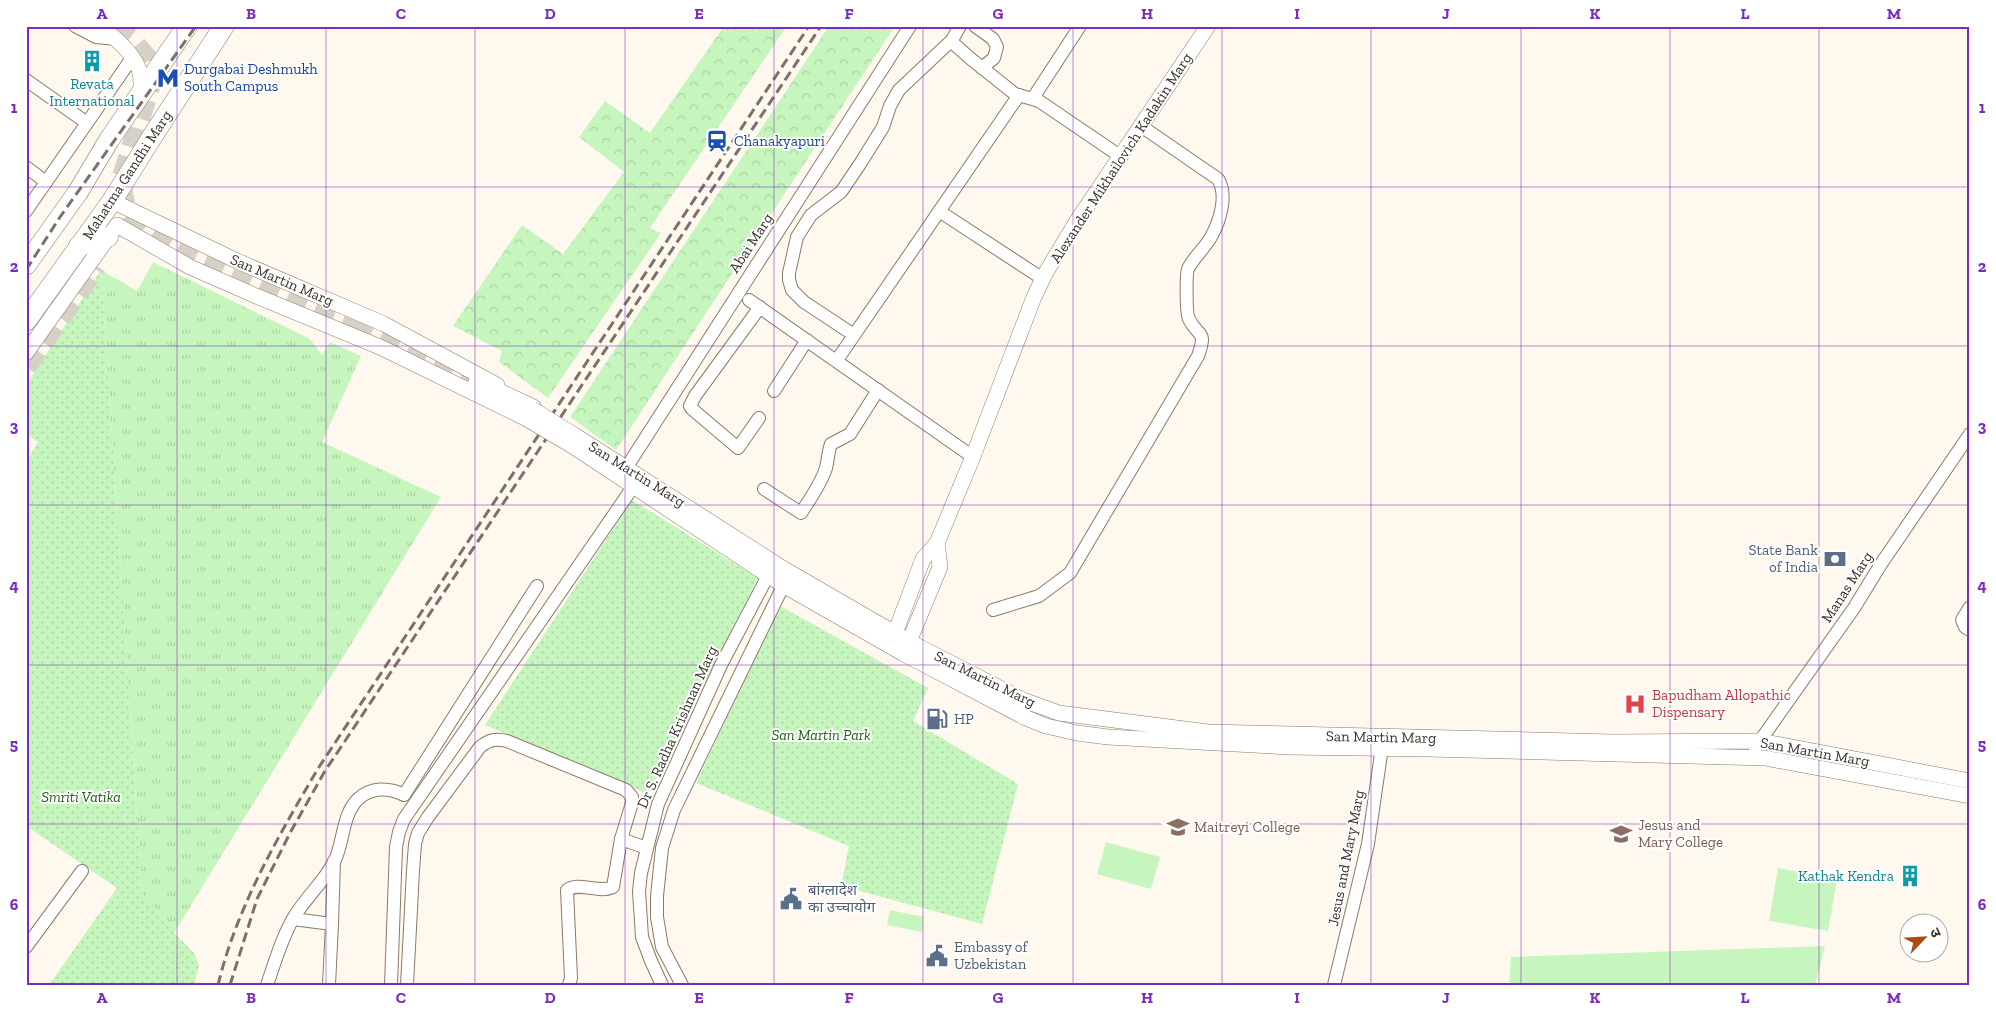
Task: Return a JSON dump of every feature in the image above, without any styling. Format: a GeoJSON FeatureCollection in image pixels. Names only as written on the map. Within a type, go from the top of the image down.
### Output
{"type":"FeatureCollection","features":[{"type":"Feature","properties":{"kind":"main road"},"geometry":{"type":"LineString","coordinates":[[26,265],[78,192],[109,140],[187,26]]}},
{"type":"Feature","properties":{"kind":"main road","name":"Mahatma Gandhi Marg"},"geometry":{"type":"LineString","coordinates":[[26,321],[112,201],[224,26]]}},
{"type":"Feature","properties":{"kind":"main road"},"geometry":{"type":"LineString","coordinates":[[79,246],[112,231]]}},
{"type":"Feature","properties":{"kind":"main road"},"geometry":{"type":"LineString","coordinates":[[477,386],[530,414]]}},
{"type":"Feature","properties":{"kind":"street"},"geometry":{"type":"LineString","coordinates":[[75,26],[96,37],[117,39]]}},
{"type":"Feature","properties":{"kind":"street"},"geometry":{"type":"LineString","coordinates":[[100,26],[117,39],[138,65],[141,94]]}},
{"type":"Feature","properties":{"kind":"street","name":"Abai Marg"},"geometry":{"type":"LineString","coordinates":[[623,472],[910,26]]}},
{"type":"Feature","properties":{"kind":"street"},"geometry":{"type":"LineString","coordinates":[[854,335],[804,302],[792,290],[789,273],[798,237],[811,215],[841,192],[851,178],[883,127],[890,106],[899,90],[952,40],[960,26]]}},
{"type":"Feature","properties":{"kind":"street"},"geometry":{"type":"LineString","coordinates":[[976,26],[993,39],[998,47],[994,58],[982,68]]}},
{"type":"Feature","properties":{"kind":"street"},"geometry":{"type":"LineString","coordinates":[[1033,98],[1080,26]]}},
{"type":"Feature","properties":{"kind":"street","name":"Alexander Mikhailovich Kadakin Marg"},"geometry":{"type":"LineString","coordinates":[[937,543],[1043,279],[1075,224],[1208,26]]}},
{"type":"Feature","properties":{"kind":"street"},"geometry":{"type":"LineString","coordinates":[[952,40],[954,44],[1015,94],[1033,98],[1120,156]]}},
{"type":"Feature","properties":{"kind":"street"},"geometry":{"type":"LineString","coordinates":[[26,211],[132,58]]}},
{"type":"Feature","properties":{"kind":"street"},"geometry":{"type":"LineString","coordinates":[[26,80],[87,123]]}},
{"type":"Feature","properties":{"kind":"street"},"geometry":{"type":"LineString","coordinates":[[837,360],[1019,94]]}},
{"type":"Feature","properties":{"kind":"street"},"geometry":{"type":"LineString","coordinates":[[993,610],[1039,596],[1070,573],[1198,356],[1202,344],[1200,333],[1189,320],[1187,313],[1188,269],[1211,236],[1224,196],[1222,186],[1218,179],[1141,126]]}},
{"type":"Feature","properties":{"kind":"street"},"geometry":{"type":"LineString","coordinates":[[26,167],[46,182]]}},
{"type":"Feature","properties":{"kind":"street","name":"San Martin Marg"},"geometry":{"type":"LineString","coordinates":[[112,201],[222,253],[384,324],[476,372],[530,414],[623,472],[771,569]]}},
{"type":"Feature","properties":{"kind":"street"},"geometry":{"type":"LineString","coordinates":[[939,211],[1043,279]]}},
{"type":"Feature","properties":{"kind":"street"},"geometry":{"type":"LineString","coordinates":[[26,353],[112,231]]}},
{"type":"Feature","properties":{"kind":"street","name":"San Martin Marg"},"geometry":{"type":"LineString","coordinates":[[112,231],[273,304],[380,347],[530,414]]}},
{"type":"Feature","properties":{"kind":"street"},"geometry":{"type":"LineString","coordinates":[[211,276],[222,253]]}},
{"type":"Feature","properties":{"kind":"street"},"geometry":{"type":"LineString","coordinates":[[759,418],[738,448],[690,406],[694,396],[754,304],[837,360],[973,457]]}},
{"type":"Feature","properties":{"kind":"street"},"geometry":{"type":"LineString","coordinates":[[774,391],[807,340]]}},
{"type":"Feature","properties":{"kind":"street"},"geometry":{"type":"LineString","coordinates":[[764,489],[801,513],[827,467],[827,458],[831,444],[850,434],[878,390]]}},
{"type":"Feature","properties":{"kind":"street","name":"Manas Marg"},"geometry":{"type":"LineString","coordinates":[[1750,757],[1854,608],[1881,564],[1970,434]]}},
{"type":"Feature","properties":{"kind":"street","name":"San Martin Marg"},"geometry":{"type":"LineString","coordinates":[[623,472],[634,487],[906,648],[1023,700],[1059,713],[1208,732],[1383,743],[1765,758],[1970,796]]}},
{"type":"Feature","properties":{"kind":"street"},"geometry":{"type":"LineString","coordinates":[[391,985],[396,847],[398,832],[404,819],[634,487]]}},
{"type":"Feature","properties":{"kind":"street"},"geometry":{"type":"LineString","coordinates":[[893,640],[923,559],[937,543]]}},
{"type":"Feature","properties":{"kind":"street"},"geometry":{"type":"LineString","coordinates":[[906,648],[940,568],[937,543]]}},
{"type":"Feature","properties":{"kind":"street","name":"Dr S. Radha Krishnan Marg"},"geometry":{"type":"LineString","coordinates":[[662,985],[642,937],[639,891],[658,804],[721,665],[771,569]]}},
{"type":"Feature","properties":{"kind":"street","name":"Dr S. Radha Krishnan Marg"},"geometry":{"type":"LineString","coordinates":[[682,985],[662,947],[657,917],[657,896],[662,848],[674,810],[787,579]]}},
{"type":"Feature","properties":{"kind":"street"},"geometry":{"type":"LineString","coordinates":[[404,795],[536,586]]}},
{"type":"Feature","properties":{"kind":"street"},"geometry":{"type":"LineString","coordinates":[[1970,607],[1962,620],[1965,627],[1970,630]]}},
{"type":"Feature","properties":{"kind":"street"},"geometry":{"type":"LineString","coordinates":[[407,985],[413,871],[415,844],[418,833],[473,756],[489,741],[498,739],[507,741],[630,793],[632,803],[621,839],[613,887],[606,889],[573,887],[567,890],[569,985]]}},
{"type":"Feature","properties":{"kind":"street","name":"San Martin Marg"},"geometry":{"type":"LineString","coordinates":[[1383,743],[1760,741],[1970,781]]}},
{"type":"Feature","properties":{"kind":"street","name":"Jesus and Mary Marg"},"geometry":{"type":"LineString","coordinates":[[1334,985],[1368,844],[1383,743]]}},
{"type":"Feature","properties":{"kind":"street"},"geometry":{"type":"LineString","coordinates":[[329,985],[334,861],[345,824],[357,800],[366,793],[379,789],[394,790],[404,795],[414,804]]}},
{"type":"Feature","properties":{"kind":"street"},"geometry":{"type":"LineString","coordinates":[[658,804],[674,810]]}},
{"type":"Feature","properties":{"kind":"street"},"geometry":{"type":"LineString","coordinates":[[621,839],[648,848]]}},
{"type":"Feature","properties":{"kind":"street"},"geometry":{"type":"LineString","coordinates":[[267,985],[293,919],[334,861]]}},
{"type":"Feature","properties":{"kind":"street"},"geometry":{"type":"LineString","coordinates":[[26,947],[82,872]]}},
{"type":"Feature","properties":{"kind":"street"},"geometry":{"type":"LineString","coordinates":[[293,919],[332,924]]}},
{"type":"Feature","properties":{"kind":"green space"},"geometry":{"type":"Polygon","coordinates":[[[724,26],[787,26],[650,228],[661,233],[548,398],[499,362],[502,351],[453,326],[522,225],[563,254],[624,172],[579,137],[605,101],[650,133],[724,26]]]}},
{"type":"Feature","properties":{"kind":"green space"},"geometry":{"type":"Polygon","coordinates":[[[829,26],[895,26],[616,450],[570,417],[829,26]]]}},
{"type":"Feature","properties":{"kind":"green space"},"geometry":{"type":"Polygon","coordinates":[[[153,262],[310,339],[322,355],[330,342],[361,356],[322,442],[441,497],[174,933],[142,893],[101,270],[137,291],[153,262]]]}},
{"type":"Feature","properties":{"kind":"green space","name":"Smriti Vatika"},"geometry":{"type":"Polygon","coordinates":[[[101,270],[142,893],[174,933],[194,953],[199,965],[194,985],[49,985],[117,888],[26,826],[26,462],[38,442],[26,434],[26,385],[101,270]]]}},
{"type":"Feature","properties":{"kind":"green space"},"geometry":{"type":"Polygon","coordinates":[[[632,500],[758,578],[648,794],[485,725],[632,500]]]}},
{"type":"Feature","properties":{"kind":"green space","name":"San Martin Park"},"geometry":{"type":"Polygon","coordinates":[[[780,606],[928,688],[913,721],[1018,784],[982,924],[841,886],[849,846],[696,783],[780,606]]]}},
{"type":"Feature","properties":{"kind":"green space"},"geometry":{"type":"Polygon","coordinates":[[[1106,842],[1160,857],[1151,889],[1097,874],[1106,842]]]}},
{"type":"Feature","properties":{"kind":"green space"},"geometry":{"type":"Polygon","coordinates":[[[1778,868],[1837,879],[1828,931],[1769,921],[1778,868]]]}},
{"type":"Feature","properties":{"kind":"green space"},"geometry":{"type":"Polygon","coordinates":[[[890,910],[924,917],[922,932],[887,925],[890,910]]]}},
{"type":"Feature","properties":{"kind":"green space"},"geometry":{"type":"Polygon","coordinates":[[[1825,946],[1815,985],[1509,985],[1511,957],[1825,946]]]}},
{"type":"Feature","properties":{"kind":"tunnel"},"geometry":{"type":"LineString","coordinates":[[114,26],[130,38],[147,57],[153,78],[121,180],[124,199],[136,221],[168,248],[365,334]]}},
{"type":"Feature","properties":{"kind":"tunnel"},"geometry":{"type":"LineString","coordinates":[[26,367],[97,266]]}},
{"type":"Feature","properties":{"kind":"tunnel"},"geometry":{"type":"LineString","coordinates":[[354,323],[429,357],[478,384]]}},
{"type":"Feature","properties":{"kind":"railway"},"geometry":{"type":"LineString","coordinates":[[26,270],[60,217],[196,26]]}},
{"type":"Feature","properties":{"kind":"railway"},"geometry":{"type":"LineString","coordinates":[[218,985],[236,927],[248,899],[274,845],[319,767],[809,26]]}},
{"type":"Feature","properties":{"kind":"railway"},"geometry":{"type":"LineString","coordinates":[[230,985],[257,899],[290,833],[325,771],[821,26]]}},
{"type":"Feature","properties":{"kind":"place","name":"Revata International"},"geometry":{"type":"Point","coordinates":[92,61]}},
{"type":"Feature","properties":{"kind":"place","name":"Durgabai Deshmukh South Campus"},"geometry":{"type":"Point","coordinates":[168,78]}},
{"type":"Feature","properties":{"kind":"place","name":"Chanakyapuri"},"geometry":{"type":"Point","coordinates":[717,141]}},
{"type":"Feature","properties":{"kind":"place","name":"State Bank of India"},"geometry":{"type":"Point","coordinates":[1835,559]}},
{"type":"Feature","properties":{"kind":"place","name":"Bapudham Allopathic Dispensary"},"geometry":{"type":"Point","coordinates":[1635,704]}},
{"type":"Feature","properties":{"kind":"place","name":"HP"},"geometry":{"type":"Point","coordinates":[937,719]}},
{"type":"Feature","properties":{"kind":"place","name":"Maitreyi College"},"geometry":{"type":"Point","coordinates":[1178,827]}},
{"type":"Feature","properties":{"kind":"place","name":"Jesus and Mary College"},"geometry":{"type":"Point","coordinates":[1621,834]}},
{"type":"Feature","properties":{"kind":"place","name":"Kathak Kendra"},"geometry":{"type":"Point","coordinates":[1910,876]}},
{"type":"Feature","properties":{"kind":"place","name":"बांग्लादेश का उच्चायोग"},"geometry":{"type":"Point","coordinates":[791,899]}},
{"type":"Feature","properties":{"kind":"place","name":"Embassy of Uzbekistan"},"geometry":{"type":"Point","coordinates":[937,956]}}]}
